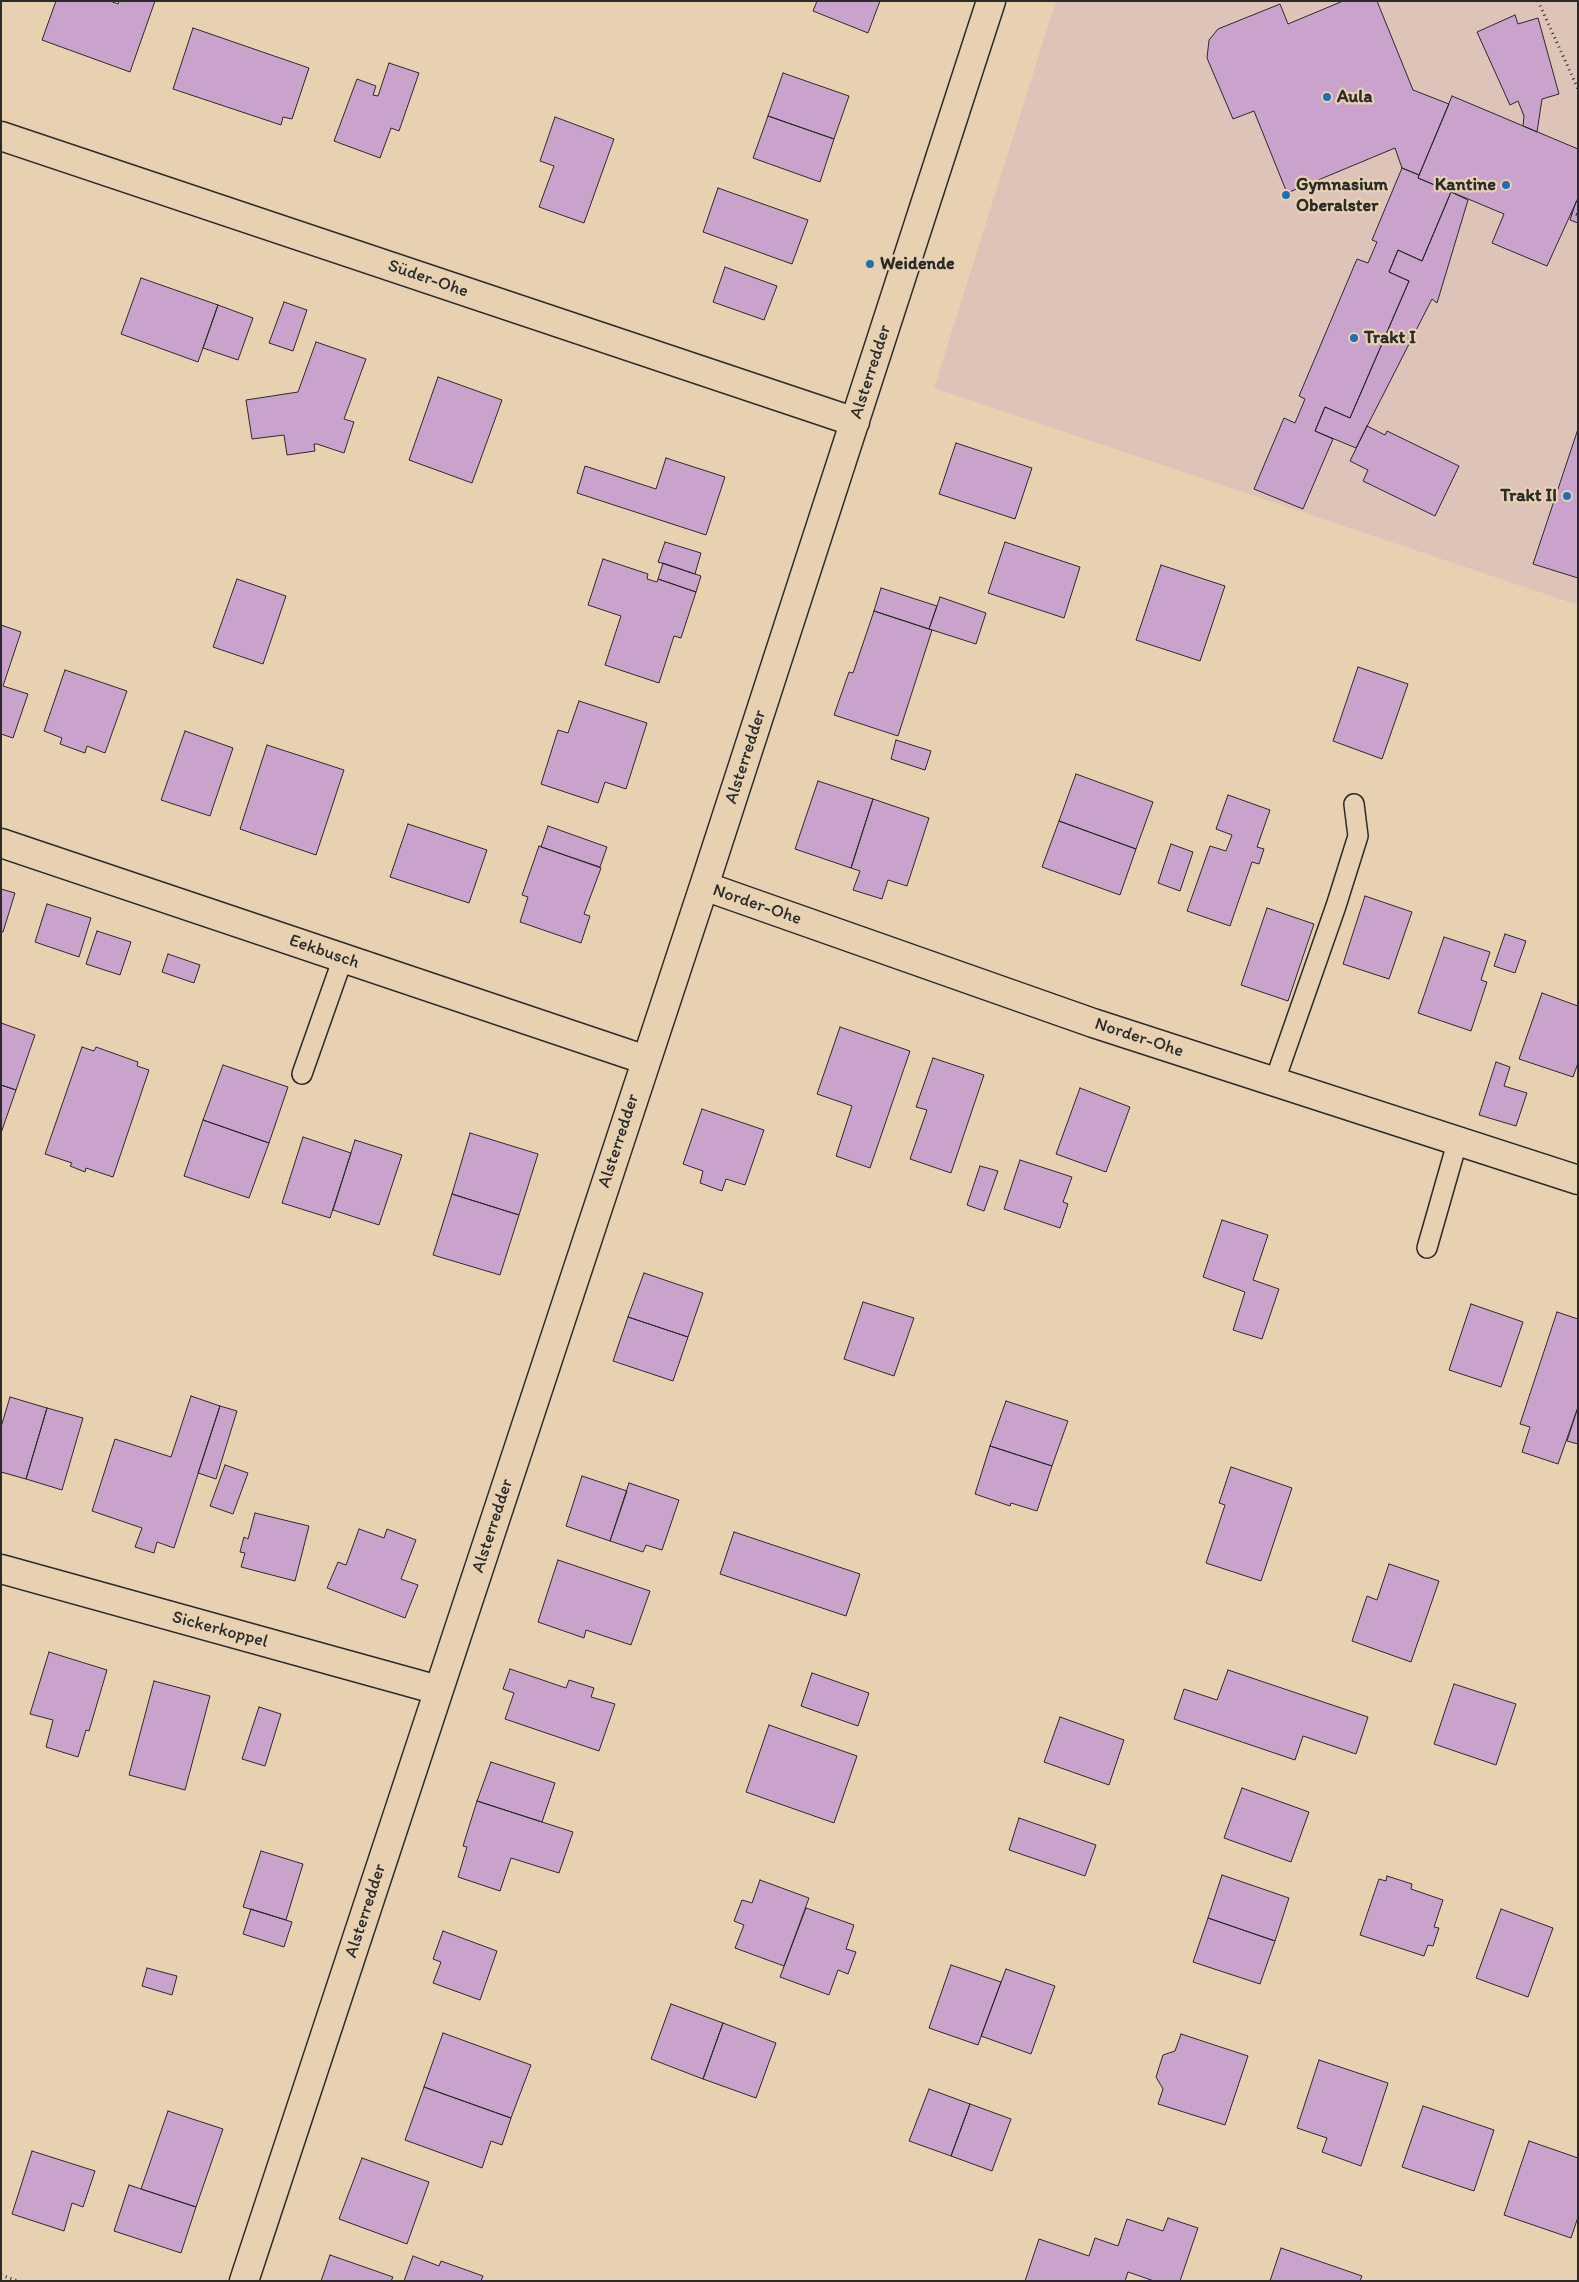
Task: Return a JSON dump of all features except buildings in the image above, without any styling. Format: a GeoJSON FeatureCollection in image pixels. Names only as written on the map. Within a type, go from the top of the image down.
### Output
{"type":"FeatureCollection","features":[{"type":"Feature","properties":{"kind":"street","name":"Alsterredder"},"geometry":{"type":"LineString","coordinates":[[244,2281],[704,886],[991,1]]}},
{"type":"Feature","properties":{"kind":"street","name":"Süder-Ohe"},"geometry":{"type":"LineString","coordinates":[[1,136],[855,422]]}},
{"type":"Feature","properties":{"kind":"street","name":"Eekbusch"},"geometry":{"type":"LineString","coordinates":[[1,842],[646,1060]]}},
{"type":"Feature","properties":{"kind":"street","name":"Norder-Ohe"},"geometry":{"type":"LineString","coordinates":[[704,886],[1093,1023],[1457,1143],[1578,1180]]}},
{"type":"Feature","properties":{"kind":"street","name":"Sickerkoppel"},"geometry":{"type":"LineString","coordinates":[[1,1569],[438,1690]]}},
{"type":"Feature","properties":{"kind":"lane"},"geometry":{"type":"LineString","coordinates":[[1274,1083],[1336,906],[1358,836],[1354,804]]}},
{"type":"Feature","properties":{"kind":"lane"},"geometry":{"type":"LineString","coordinates":[[302,1074],[342,958]]}},
{"type":"Feature","properties":{"kind":"lane"},"geometry":{"type":"LineString","coordinates":[[1428,1248],[1457,1143]]}},
{"type":"Feature","properties":{"kind":"path"},"geometry":{"type":"LineString","coordinates":[[1538,1],[1578,89]]}},
{"type":"Feature","properties":{"kind":"path"},"geometry":{"type":"LineString","coordinates":[[1571,213],[1577,215],[1578,210]]}},
{"type":"Feature","properties":{"kind":"path"},"geometry":{"type":"LineString","coordinates":[[1,2275],[18,2281]]}},
{"type":"Feature","properties":{"kind":"shaded area","name":"Gymnasium Oberalster"},"geometry":{"type":"Polygon","coordinates":[[[1056,1],[1578,1],[1578,605],[934,388],[1056,1]]]}},
{"type":"Feature","properties":{"kind":"place","name":"Aula"},"geometry":{"type":"Point","coordinates":[1327,97]}},
{"type":"Feature","properties":{"kind":"place","name":"Kantine"},"geometry":{"type":"Point","coordinates":[1506,185]}},
{"type":"Feature","properties":{"kind":"place","name":"Gymnasium Oberalster"},"geometry":{"type":"Point","coordinates":[1286,195]}},
{"type":"Feature","properties":{"kind":"place","name":"Weidende"},"geometry":{"type":"Point","coordinates":[870,264]}},
{"type":"Feature","properties":{"kind":"place","name":"Trakt I"},"geometry":{"type":"Point","coordinates":[1354,338]}},
{"type":"Feature","properties":{"kind":"place","name":"Trakt II"},"geometry":{"type":"Point","coordinates":[1567,496]}}]}
